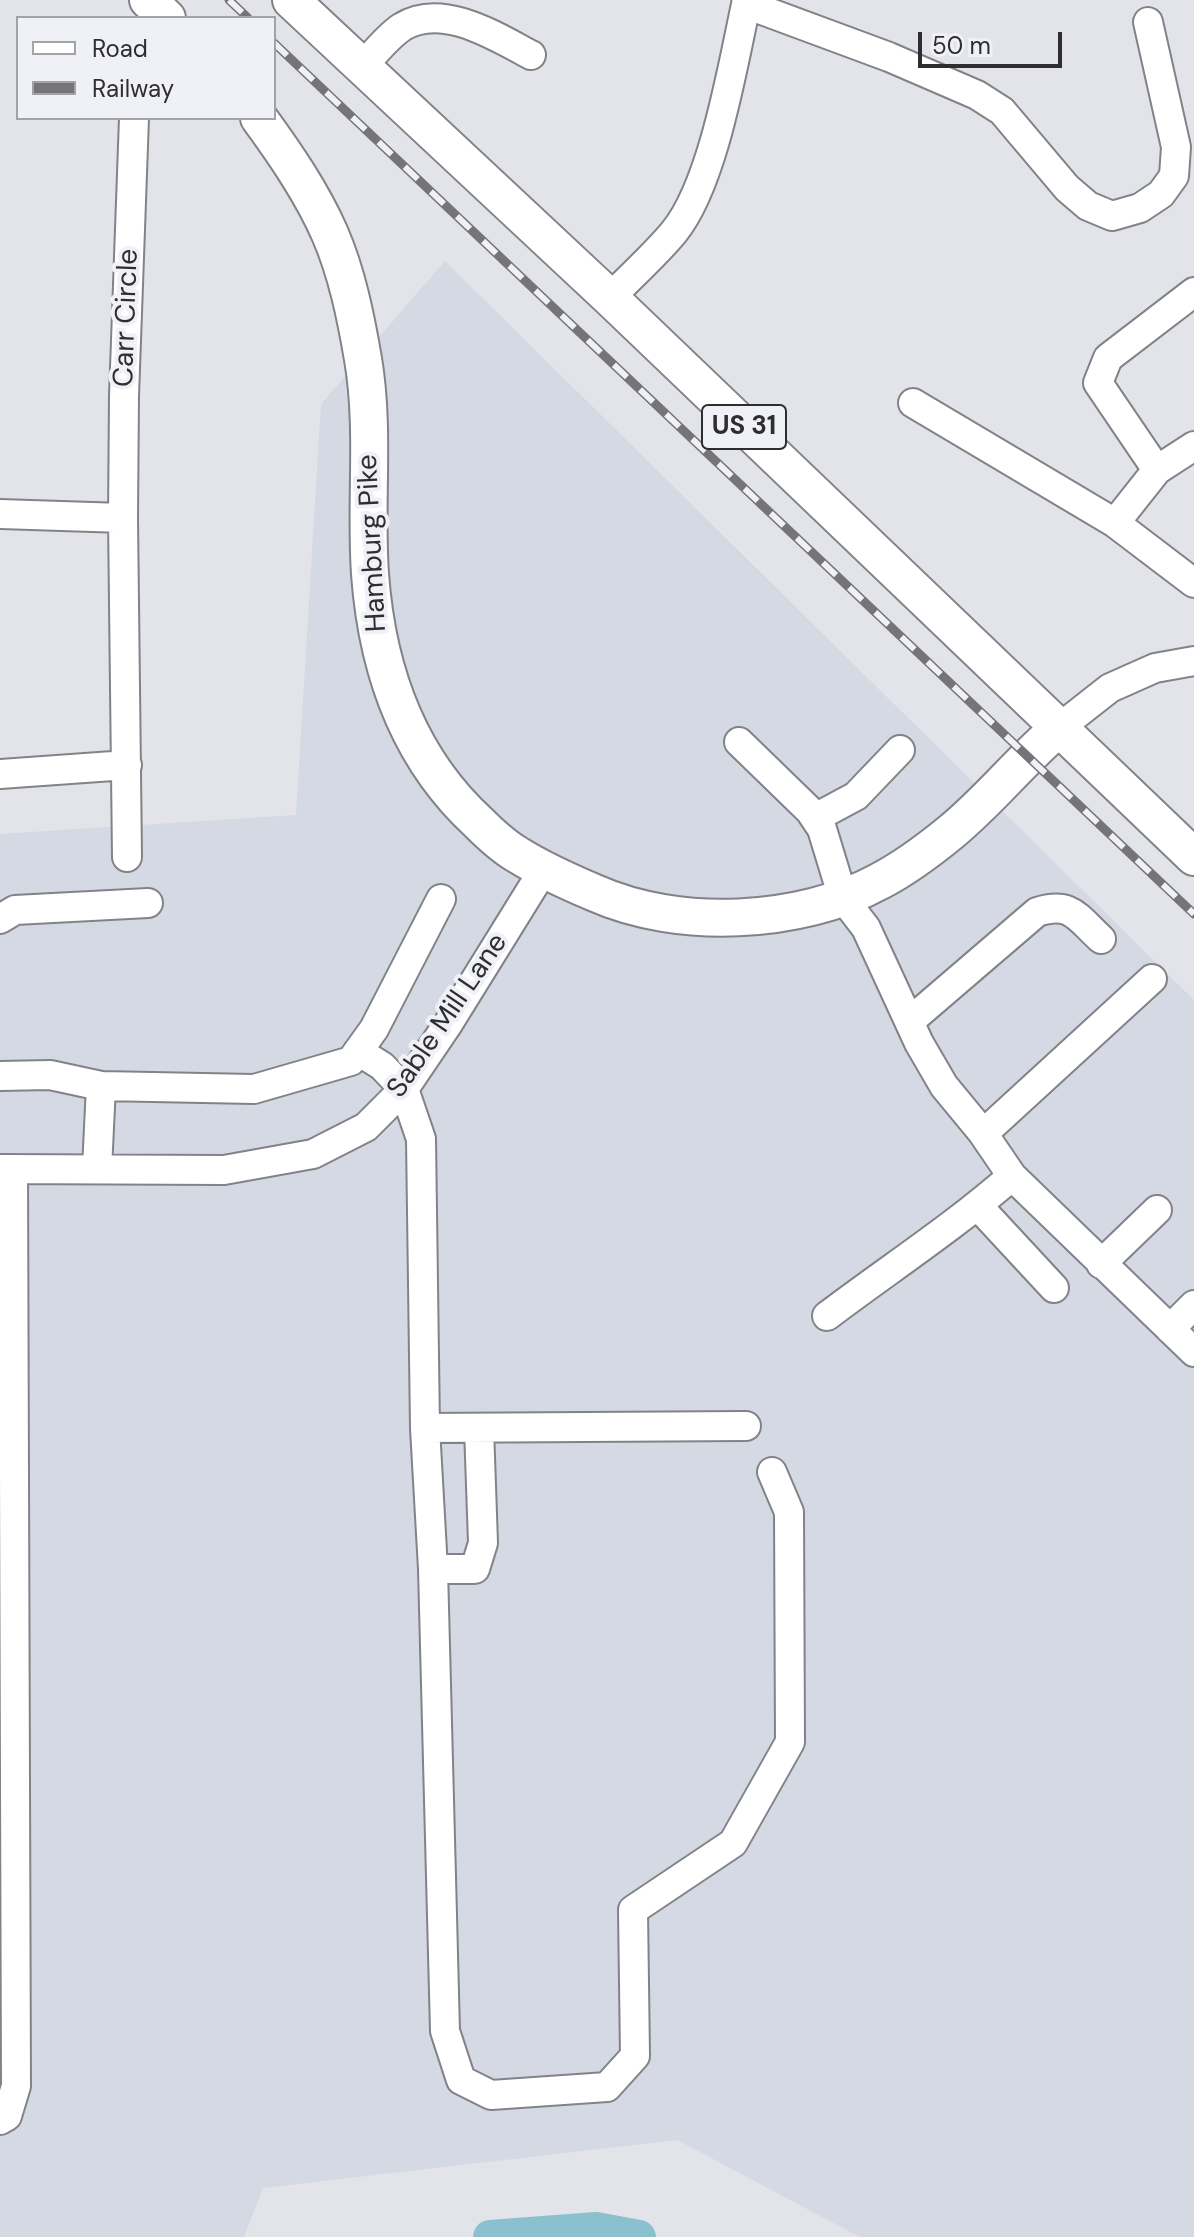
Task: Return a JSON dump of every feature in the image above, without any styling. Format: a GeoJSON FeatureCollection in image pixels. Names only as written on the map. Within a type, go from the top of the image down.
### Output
{"type":"FeatureCollection","features":[{"type":"Feature","properties":{"kind":"main road","name":"US 31"},"geometry":{"type":"LineString","coordinates":[[291,0],[610,298],[1194,857]]}},
{"type":"Feature","properties":{"kind":"main road","name":"Hamburg Pike"},"geometry":{"type":"LineString","coordinates":[[260,120],[311,196],[331,236],[349,291],[364,363],[370,573],[378,642],[389,686],[405,725],[425,760],[458,804],[515,854],[614,902],[665,914],[736,918],[775,914],[843,898],[880,881],[943,838],[1059,728]]}},
{"type":"Feature","properties":{"kind":"street"},"geometry":{"type":"LineString","coordinates":[[610,298],[675,231],[693,201],[717,131],[747,2],[977,95],[1002,111],[1067,188],[1088,206],[1112,216],[1140,208],[1161,194],[1174,176],[1176,147],[1148,22]]}},
{"type":"Feature","properties":{"kind":"street"},"geometry":{"type":"LineString","coordinates":[[362,67],[403,27],[430,20],[472,24],[531,55]]}},
{"type":"Feature","properties":{"kind":"street","name":"Carr Circle"},"geometry":{"type":"LineString","coordinates":[[127,857],[124,396],[134,120]]}},
{"type":"Feature","properties":{"kind":"street"},"geometry":{"type":"LineString","coordinates":[[1157,470],[1098,383],[1108,358],[1194,292]]}},
{"type":"Feature","properties":{"kind":"street"},"geometry":{"type":"LineString","coordinates":[[913,403],[1115,523],[1194,583]]}},
{"type":"Feature","properties":{"kind":"street"},"geometry":{"type":"LineString","coordinates":[[1115,523],[1157,470],[1194,446]]}},
{"type":"Feature","properties":{"kind":"street"},"geometry":{"type":"LineString","coordinates":[[0,514],[123,518]]}},
{"type":"Feature","properties":{"kind":"street"},"geometry":{"type":"LineString","coordinates":[[1059,728],[1110,688],[1155,668],[1194,661]]}},
{"type":"Feature","properties":{"kind":"street"},"geometry":{"type":"LineString","coordinates":[[739,742],[810,811],[822,829],[843,898],[866,928],[944,1086],[984,1133],[1012,1176],[1194,1352]]}},
{"type":"Feature","properties":{"kind":"street"},"geometry":{"type":"LineString","coordinates":[[815,818],[856,796],[900,750]]}},
{"type":"Feature","properties":{"kind":"street"},"geometry":{"type":"LineString","coordinates":[[0,774],[127,765]]}},
{"type":"Feature","properties":{"kind":"street","name":"Sable Mill Lane"},"geometry":{"type":"LineString","coordinates":[[6,1169],[224,1170],[313,1154],[366,1127],[404,1089],[544,869]]}},
{"type":"Feature","properties":{"kind":"street"},"geometry":{"type":"LineString","coordinates":[[0,1076],[50,1075],[101,1086],[254,1089],[351,1061],[374,1029],[441,899]]}},
{"type":"Feature","properties":{"kind":"street"},"geometry":{"type":"LineString","coordinates":[[0,919],[15,910],[148,903]]}},
{"type":"Feature","properties":{"kind":"street"},"geometry":{"type":"LineString","coordinates":[[910,1021],[1037,912],[1055,906],[1071,911],[1101,939]]}},
{"type":"Feature","properties":{"kind":"street"},"geometry":{"type":"LineString","coordinates":[[984,1133],[1152,979]]}},
{"type":"Feature","properties":{"kind":"street"},"geometry":{"type":"LineString","coordinates":[[358,1051],[382,1066],[404,1089],[421,1139],[425,1428],[433,1569],[445,2031],[461,2080],[491,2095],[607,2087],[635,2056],[633,1910],[733,1843],[790,1742],[789,1512],[772,1472]]}},
{"type":"Feature","properties":{"kind":"street"},"geometry":{"type":"LineString","coordinates":[[97,1169],[101,1086]]}},
{"type":"Feature","properties":{"kind":"street"},"geometry":{"type":"LineString","coordinates":[[0,2120],[7,2116],[16,2086],[8,1836],[6,1169]]}},
{"type":"Feature","properties":{"kind":"street"},"geometry":{"type":"LineString","coordinates":[[827,1316],[978,1206],[1012,1176]]}},
{"type":"Feature","properties":{"kind":"street"},"geometry":{"type":"LineString","coordinates":[[978,1206],[1054,1288]]}},
{"type":"Feature","properties":{"kind":"street"},"geometry":{"type":"LineString","coordinates":[[1101,1264],[1157,1210]]}},
{"type":"Feature","properties":{"kind":"street"},"geometry":{"type":"LineString","coordinates":[[1170,1329],[1194,1305]]}},
{"type":"Feature","properties":{"kind":"street"},"geometry":{"type":"LineString","coordinates":[[425,1428],[746,1426]]}},
{"type":"Feature","properties":{"kind":"street"},"geometry":{"type":"LineString","coordinates":[[433,1569],[475,1569],[483,1543],[479,1428]]}},
{"type":"Feature","properties":{"kind":"shaded area"},"geometry":{"type":"Polygon","coordinates":[[[445,261],[1194,1000],[1194,2237],[860,2237],[677,2140],[263,2188],[244,2237],[0,2237],[0,834],[296,815],[321,404],[445,261]]]}},
{"type":"Feature","properties":{"kind":"waterway"},"geometry":{"type":"LineString","coordinates":[[490,2237],[596,2229],[639,2237]]}},
{"type":"Feature","properties":{"kind":"railway"},"geometry":{"type":"LineString","coordinates":[[229,0],[246,16]]}},
{"type":"Feature","properties":{"kind":"railway"},"geometry":{"type":"LineString","coordinates":[[276,45],[1194,914]]}}]}
